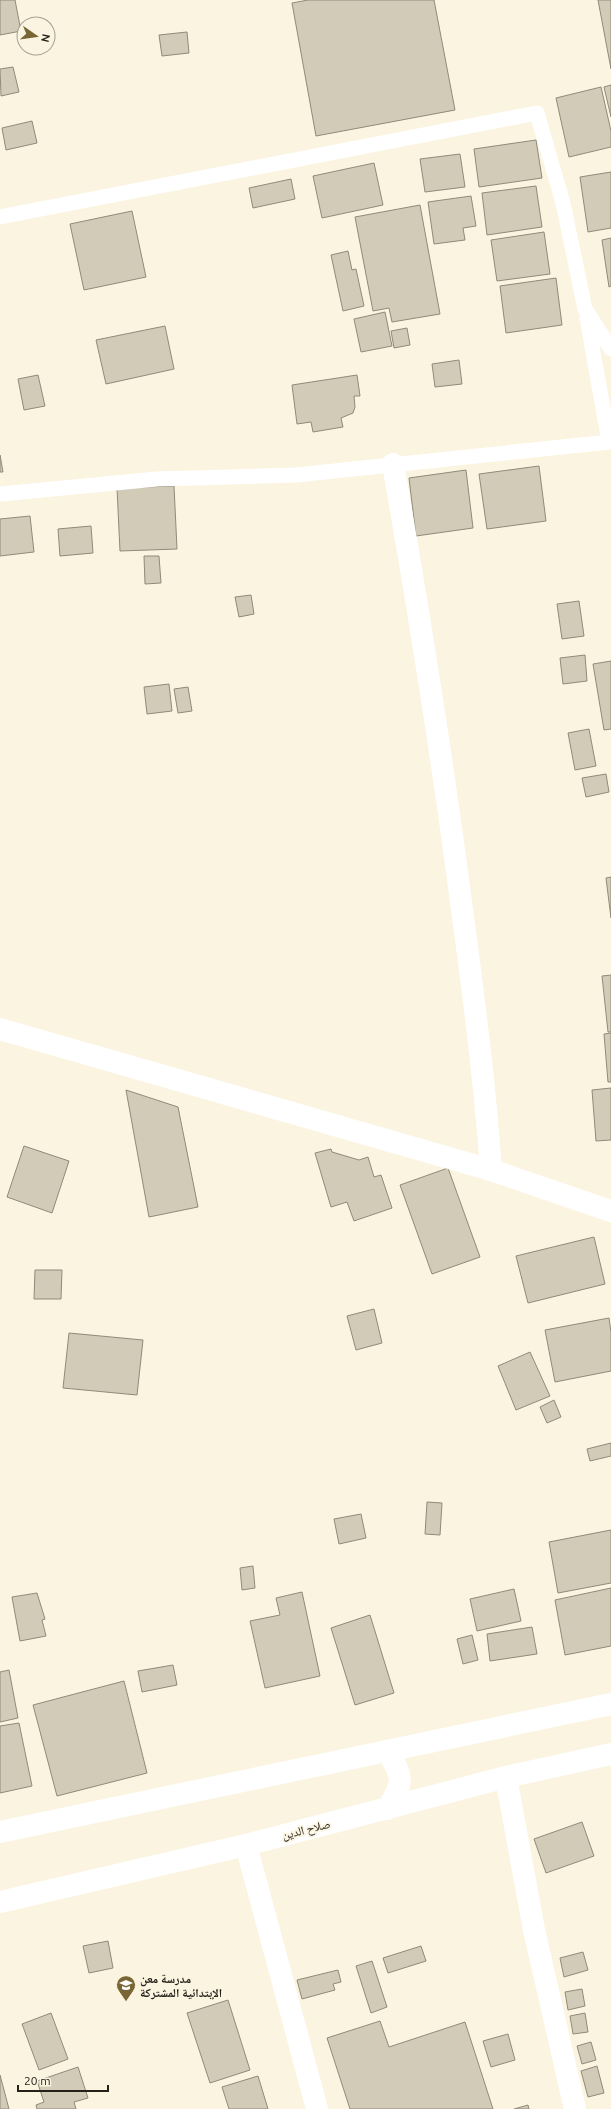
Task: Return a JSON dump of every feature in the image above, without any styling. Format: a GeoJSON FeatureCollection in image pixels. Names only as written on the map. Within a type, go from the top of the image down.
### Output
{"type":"FeatureCollection","features":[{"type":"Feature","properties":{"kind":"main road"},"geometry":{"type":"LineString","coordinates":[[392,464],[422,632],[448,804],[486,1092],[491,1170]]}},
{"type":"Feature","properties":{"kind":"main road"},"geometry":{"type":"LineString","coordinates":[[0,1029],[491,1170],[611,1211]]}},
{"type":"Feature","properties":{"kind":"main road"},"geometry":{"type":"LineString","coordinates":[[0,1832],[611,1704]]}},
{"type":"Feature","properties":{"kind":"main road"},"geometry":{"type":"LineString","coordinates":[[387,1751],[399,1770],[399,1790],[387,1809]]}},
{"type":"Feature","properties":{"kind":"main road","name":"صلاح الدين"},"geometry":{"type":"LineString","coordinates":[[0,1902],[246,1845],[506,1777],[611,1754]]}},
{"type":"Feature","properties":{"kind":"main road"},"geometry":{"type":"LineString","coordinates":[[506,1777],[534,1930],[575,2109]]}},
{"type":"Feature","properties":{"kind":"main road"},"geometry":{"type":"LineString","coordinates":[[246,1845],[317,2109]]}},
{"type":"Feature","properties":{"kind":"lane"},"geometry":{"type":"LineString","coordinates":[[0,217],[538,113],[562,203],[585,309],[609,442],[296,474],[157,479],[0,494]]}},
{"type":"Feature","properties":{"kind":"lane"},"geometry":{"type":"LineString","coordinates":[[585,309],[611,349]]}},
{"type":"Feature","properties":{"kind":"building"},"geometry":{"type":"Polygon","coordinates":[[[0,0],[15,0],[18,16],[16,16],[16,32],[0,35],[0,0]]]}},
{"type":"Feature","properties":{"kind":"building"},"geometry":{"type":"Polygon","coordinates":[[[308,0],[434,0],[455,110],[316,136],[292,3],[308,0]]]}},
{"type":"Feature","properties":{"kind":"building"},"geometry":{"type":"Polygon","coordinates":[[[598,0],[611,0],[611,69],[598,0]]]}},
{"type":"Feature","properties":{"kind":"building"},"geometry":{"type":"Polygon","coordinates":[[[187,32],[189,53],[162,56],[159,35],[187,32]]]}},
{"type":"Feature","properties":{"kind":"building"},"geometry":{"type":"Polygon","coordinates":[[[13,67],[19,92],[1,96],[0,69],[13,67]]]}},
{"type":"Feature","properties":{"kind":"building"},"geometry":{"type":"Polygon","coordinates":[[[611,85],[611,117],[604,87],[611,85]]]}},
{"type":"Feature","properties":{"kind":"building"},"geometry":{"type":"Polygon","coordinates":[[[601,87],[611,131],[611,147],[569,157],[556,98],[601,87]]]}},
{"type":"Feature","properties":{"kind":"building"},"geometry":{"type":"Polygon","coordinates":[[[32,121],[37,143],[6,150],[2,128],[32,121]]]}},
{"type":"Feature","properties":{"kind":"building"},"geometry":{"type":"Polygon","coordinates":[[[536,140],[542,178],[479,187],[474,149],[536,140]]]}},
{"type":"Feature","properties":{"kind":"building"},"geometry":{"type":"Polygon","coordinates":[[[460,154],[465,187],[425,192],[420,159],[460,154]]]}},
{"type":"Feature","properties":{"kind":"building"},"geometry":{"type":"Polygon","coordinates":[[[374,163],[383,205],[322,218],[313,176],[374,163]]]}},
{"type":"Feature","properties":{"kind":"building"},"geometry":{"type":"Polygon","coordinates":[[[611,172],[611,228],[588,232],[580,177],[611,172]]]}},
{"type":"Feature","properties":{"kind":"building"},"geometry":{"type":"Polygon","coordinates":[[[291,179],[295,199],[253,208],[249,188],[291,179]]]}},
{"type":"Feature","properties":{"kind":"building"},"geometry":{"type":"Polygon","coordinates":[[[536,186],[542,227],[487,235],[482,193],[536,186]]]}},
{"type":"Feature","properties":{"kind":"building"},"geometry":{"type":"Polygon","coordinates":[[[471,196],[476,226],[463,228],[465,240],[434,244],[428,202],[471,196]]]}},
{"type":"Feature","properties":{"kind":"building"},"geometry":{"type":"Polygon","coordinates":[[[420,205],[440,314],[392,322],[389,308],[373,311],[355,217],[420,205]]]}},
{"type":"Feature","properties":{"kind":"building"},"geometry":{"type":"Polygon","coordinates":[[[132,211],[146,277],[84,290],[70,224],[132,211]]]}},
{"type":"Feature","properties":{"kind":"building"},"geometry":{"type":"Polygon","coordinates":[[[544,232],[550,274],[497,281],[491,240],[544,232]]]}},
{"type":"Feature","properties":{"kind":"building"},"geometry":{"type":"Polygon","coordinates":[[[611,238],[611,286],[609,287],[602,240],[611,238]]]}},
{"type":"Feature","properties":{"kind":"building"},"geometry":{"type":"Polygon","coordinates":[[[348,251],[352,270],[356,269],[364,306],[343,311],[331,255],[348,251]]]}},
{"type":"Feature","properties":{"kind":"building"},"geometry":{"type":"Polygon","coordinates":[[[556,278],[562,325],[506,333],[500,286],[556,278]]]}},
{"type":"Feature","properties":{"kind":"building"},"geometry":{"type":"Polygon","coordinates":[[[385,312],[392,346],[361,352],[354,319],[385,312]]]}},
{"type":"Feature","properties":{"kind":"building"},"geometry":{"type":"Polygon","coordinates":[[[165,326],[174,369],[106,384],[96,340],[165,326]]]}},
{"type":"Feature","properties":{"kind":"building"},"geometry":{"type":"Polygon","coordinates":[[[407,328],[410,345],[394,348],[391,331],[407,328]]]}},
{"type":"Feature","properties":{"kind":"building"},"geometry":{"type":"Polygon","coordinates":[[[459,360],[462,384],[435,387],[432,364],[459,360]]]}},
{"type":"Feature","properties":{"kind":"building"},"geometry":{"type":"Polygon","coordinates":[[[38,375],[45,406],[24,410],[18,379],[38,375]]]}},
{"type":"Feature","properties":{"kind":"building"},"geometry":{"type":"Polygon","coordinates":[[[357,375],[360,396],[354,396],[355,407],[353,413],[341,418],[343,427],[313,432],[311,422],[297,424],[292,385],[357,375]]]}},
{"type":"Feature","properties":{"kind":"building"},"geometry":{"type":"Polygon","coordinates":[[[0,455],[3,472],[0,472],[0,455]]]}},
{"type":"Feature","properties":{"kind":"building"},"geometry":{"type":"Polygon","coordinates":[[[539,466],[546,521],[487,529],[479,474],[539,466]]]}},
{"type":"Feature","properties":{"kind":"building"},"geometry":{"type":"Polygon","coordinates":[[[466,470],[473,528],[416,536],[409,478],[466,470]]]}},
{"type":"Feature","properties":{"kind":"building"},"geometry":{"type":"Polygon","coordinates":[[[174,486],[177,549],[120,551],[117,488],[174,486]]]}},
{"type":"Feature","properties":{"kind":"building"},"geometry":{"type":"Polygon","coordinates":[[[30,516],[34,552],[0,556],[0,519],[30,516]]]}},
{"type":"Feature","properties":{"kind":"building"},"geometry":{"type":"Polygon","coordinates":[[[91,526],[93,553],[60,556],[58,529],[91,526]]]}},
{"type":"Feature","properties":{"kind":"building"},"geometry":{"type":"Polygon","coordinates":[[[144,556],[159,556],[161,583],[145,584],[144,556]]]}},
{"type":"Feature","properties":{"kind":"building"},"geometry":{"type":"Polygon","coordinates":[[[251,595],[254,614],[239,617],[235,597],[251,595]]]}},
{"type":"Feature","properties":{"kind":"building"},"geometry":{"type":"Polygon","coordinates":[[[579,601],[584,636],[562,639],[557,604],[579,601]]]}},
{"type":"Feature","properties":{"kind":"building"},"geometry":{"type":"Polygon","coordinates":[[[585,655],[587,681],[563,684],[560,658],[585,655]]]}},
{"type":"Feature","properties":{"kind":"building"},"geometry":{"type":"Polygon","coordinates":[[[611,661],[611,729],[604,730],[593,664],[611,661]]]}},
{"type":"Feature","properties":{"kind":"building"},"geometry":{"type":"Polygon","coordinates":[[[169,684],[172,711],[147,714],[144,687],[169,684]]]}},
{"type":"Feature","properties":{"kind":"building"},"geometry":{"type":"Polygon","coordinates":[[[188,687],[192,711],[178,713],[174,689],[188,687]]]}},
{"type":"Feature","properties":{"kind":"building"},"geometry":{"type":"Polygon","coordinates":[[[589,729],[596,766],[575,770],[568,733],[589,729]]]}},
{"type":"Feature","properties":{"kind":"building"},"geometry":{"type":"Polygon","coordinates":[[[606,774],[609,792],[586,797],[582,778],[606,774]]]}},
{"type":"Feature","properties":{"kind":"building"},"geometry":{"type":"Polygon","coordinates":[[[611,877],[611,918],[606,878],[611,877]]]}},
{"type":"Feature","properties":{"kind":"building"},"geometry":{"type":"Polygon","coordinates":[[[611,975],[611,1032],[608,1032],[602,976],[611,975]]]}},
{"type":"Feature","properties":{"kind":"building"},"geometry":{"type":"Polygon","coordinates":[[[611,1033],[611,1082],[608,1082],[604,1034],[611,1033]]]}},
{"type":"Feature","properties":{"kind":"building"},"geometry":{"type":"Polygon","coordinates":[[[611,1088],[611,1140],[596,1141],[592,1090],[611,1088]]]}},
{"type":"Feature","properties":{"kind":"building"},"geometry":{"type":"Polygon","coordinates":[[[126,1090],[178,1107],[198,1207],[149,1217],[126,1090]]]}},
{"type":"Feature","properties":{"kind":"building"},"geometry":{"type":"Polygon","coordinates":[[[24,1146],[69,1161],[52,1213],[7,1197],[24,1146]]]}},
{"type":"Feature","properties":{"kind":"building"},"geometry":{"type":"Polygon","coordinates":[[[331,1149],[332,1152],[359,1160],[368,1157],[374,1177],[381,1175],[392,1208],[354,1221],[347,1202],[331,1207],[315,1153],[331,1149]]]}},
{"type":"Feature","properties":{"kind":"building"},"geometry":{"type":"Polygon","coordinates":[[[448,1168],[480,1257],[432,1274],[400,1185],[448,1168]]]}},
{"type":"Feature","properties":{"kind":"building"},"geometry":{"type":"Polygon","coordinates":[[[594,1237],[605,1284],[528,1303],[516,1256],[594,1237]]]}},
{"type":"Feature","properties":{"kind":"building"},"geometry":{"type":"Polygon","coordinates":[[[35,1270],[62,1270],[61,1299],[34,1299],[35,1270]]]}},
{"type":"Feature","properties":{"kind":"building"},"geometry":{"type":"Polygon","coordinates":[[[374,1309],[382,1343],[356,1350],[347,1316],[374,1309]]]}},
{"type":"Feature","properties":{"kind":"building"},"geometry":{"type":"Polygon","coordinates":[[[609,1318],[611,1332],[611,1371],[555,1382],[545,1330],[609,1318]]]}},
{"type":"Feature","properties":{"kind":"building"},"geometry":{"type":"Polygon","coordinates":[[[69,1333],[143,1340],[137,1395],[63,1388],[69,1333]]]}},
{"type":"Feature","properties":{"kind":"building"},"geometry":{"type":"Polygon","coordinates":[[[530,1352],[550,1396],[516,1410],[498,1366],[530,1352]]]}},
{"type":"Feature","properties":{"kind":"building"},"geometry":{"type":"Polygon","coordinates":[[[554,1400],[561,1417],[547,1423],[540,1407],[554,1400]]]}},
{"type":"Feature","properties":{"kind":"building"},"geometry":{"type":"Polygon","coordinates":[[[611,1443],[611,1456],[590,1461],[587,1449],[611,1443]]]}},
{"type":"Feature","properties":{"kind":"building"},"geometry":{"type":"Polygon","coordinates":[[[427,1502],[442,1503],[440,1535],[425,1534],[427,1502]]]}},
{"type":"Feature","properties":{"kind":"building"},"geometry":{"type":"Polygon","coordinates":[[[361,1514],[366,1538],[339,1544],[334,1519],[361,1514]]]}},
{"type":"Feature","properties":{"kind":"building"},"geometry":{"type":"Polygon","coordinates":[[[611,1530],[611,1583],[558,1593],[549,1542],[611,1530]]]}},
{"type":"Feature","properties":{"kind":"building"},"geometry":{"type":"Polygon","coordinates":[[[253,1566],[255,1588],[242,1590],[240,1568],[253,1566]]]}},
{"type":"Feature","properties":{"kind":"building"},"geometry":{"type":"Polygon","coordinates":[[[611,1588],[611,1646],[565,1655],[555,1600],[611,1588]]]}},
{"type":"Feature","properties":{"kind":"building"},"geometry":{"type":"Polygon","coordinates":[[[514,1589],[521,1621],[477,1631],[470,1599],[514,1589]]]}},
{"type":"Feature","properties":{"kind":"building"},"geometry":{"type":"Polygon","coordinates":[[[302,1592],[320,1676],[265,1688],[250,1621],[280,1615],[276,1598],[302,1592]]]}},
{"type":"Feature","properties":{"kind":"building"},"geometry":{"type":"Polygon","coordinates":[[[37,1593],[45,1619],[42,1620],[46,1636],[20,1641],[12,1597],[37,1593]]]}},
{"type":"Feature","properties":{"kind":"building"},"geometry":{"type":"Polygon","coordinates":[[[370,1615],[394,1693],[355,1705],[331,1628],[370,1615]]]}},
{"type":"Feature","properties":{"kind":"building"},"geometry":{"type":"Polygon","coordinates":[[[532,1627],[537,1654],[490,1661],[487,1634],[532,1627]]]}},
{"type":"Feature","properties":{"kind":"building"},"geometry":{"type":"Polygon","coordinates":[[[472,1635],[478,1660],[463,1664],[457,1639],[472,1635]]]}},
{"type":"Feature","properties":{"kind":"building"},"geometry":{"type":"Polygon","coordinates":[[[173,1665],[177,1685],[142,1692],[138,1671],[173,1665]]]}},
{"type":"Feature","properties":{"kind":"building"},"geometry":{"type":"Polygon","coordinates":[[[9,1670],[18,1718],[0,1722],[0,1672],[9,1670]]]}},
{"type":"Feature","properties":{"kind":"building"},"geometry":{"type":"Polygon","coordinates":[[[124,1681],[147,1773],[57,1796],[33,1705],[124,1681]]]}},
{"type":"Feature","properties":{"kind":"building"},"geometry":{"type":"Polygon","coordinates":[[[19,1723],[32,1786],[0,1793],[0,1726],[19,1723]]]}},
{"type":"Feature","properties":{"kind":"building"},"geometry":{"type":"Polygon","coordinates":[[[582,1822],[594,1856],[546,1873],[534,1839],[582,1822]]]}},
{"type":"Feature","properties":{"kind":"building"},"geometry":{"type":"Polygon","coordinates":[[[108,1941],[113,1968],[89,1973],[83,1946],[108,1941]]]}},
{"type":"Feature","properties":{"kind":"building"},"geometry":{"type":"Polygon","coordinates":[[[421,1946],[426,1961],[388,1973],[383,1958],[421,1946]]]}},
{"type":"Feature","properties":{"kind":"building"},"geometry":{"type":"Polygon","coordinates":[[[583,1952],[588,1970],[564,1977],[560,1958],[583,1952]]]}},
{"type":"Feature","properties":{"kind":"building"},"geometry":{"type":"Polygon","coordinates":[[[372,1961],[387,2007],[371,2013],[356,1966],[372,1961]]]}},
{"type":"Feature","properties":{"kind":"building"},"geometry":{"type":"Polygon","coordinates":[[[338,1970],[341,1982],[333,1984],[335,1990],[302,1999],[297,1980],[338,1970]]]}},
{"type":"Feature","properties":{"kind":"building"},"geometry":{"type":"Polygon","coordinates":[[[582,1989],[585,2006],[568,2010],[565,1992],[582,1989]]]}},
{"type":"Feature","properties":{"kind":"building"},"geometry":{"type":"Polygon","coordinates":[[[228,2000],[250,2070],[210,2083],[187,2013],[228,2000]]]}},
{"type":"Feature","properties":{"kind":"building"},"geometry":{"type":"Polygon","coordinates":[[[51,2013],[68,2059],[39,2070],[22,2024],[51,2013]]]}},
{"type":"Feature","properties":{"kind":"building"},"geometry":{"type":"Polygon","coordinates":[[[585,2013],[588,2032],[573,2034],[570,2016],[585,2013]]]}},
{"type":"Feature","properties":{"kind":"building"},"geometry":{"type":"Polygon","coordinates":[[[380,2021],[389,2047],[465,2022],[493,2109],[350,2109],[327,2038],[380,2021]]]}},
{"type":"Feature","properties":{"kind":"building"},"geometry":{"type":"Polygon","coordinates":[[[508,2034],[515,2060],[491,2067],[483,2041],[508,2034]]]}},
{"type":"Feature","properties":{"kind":"building"},"geometry":{"type":"Polygon","coordinates":[[[591,2042],[596,2060],[582,2064],[577,2046],[591,2042]]]}},
{"type":"Feature","properties":{"kind":"building"},"geometry":{"type":"Polygon","coordinates":[[[597,2066],[604,2093],[588,2097],[581,2071],[597,2066]]]}},
{"type":"Feature","properties":{"kind":"building"},"geometry":{"type":"Polygon","coordinates":[[[78,2067],[88,2098],[74,2102],[76,2109],[37,2109],[36,2105],[44,2102],[37,2081],[78,2067]]]}},
{"type":"Feature","properties":{"kind":"building"},"geometry":{"type":"Polygon","coordinates":[[[0,2075],[9,2109],[0,2109],[0,2075]]]}},
{"type":"Feature","properties":{"kind":"building"},"geometry":{"type":"Polygon","coordinates":[[[258,2076],[268,2109],[229,2109],[222,2087],[258,2076]]]}},
{"type":"Feature","properties":{"kind":"building"},"geometry":{"type":"Polygon","coordinates":[[[528,2105],[529,2109],[514,2109],[528,2105]]]}},
{"type":"Feature","properties":{"kind":"place","name":"مدرسة معن الإبتدائية المشتركة"},"geometry":{"type":"Point","coordinates":[126,2002]}}]}
